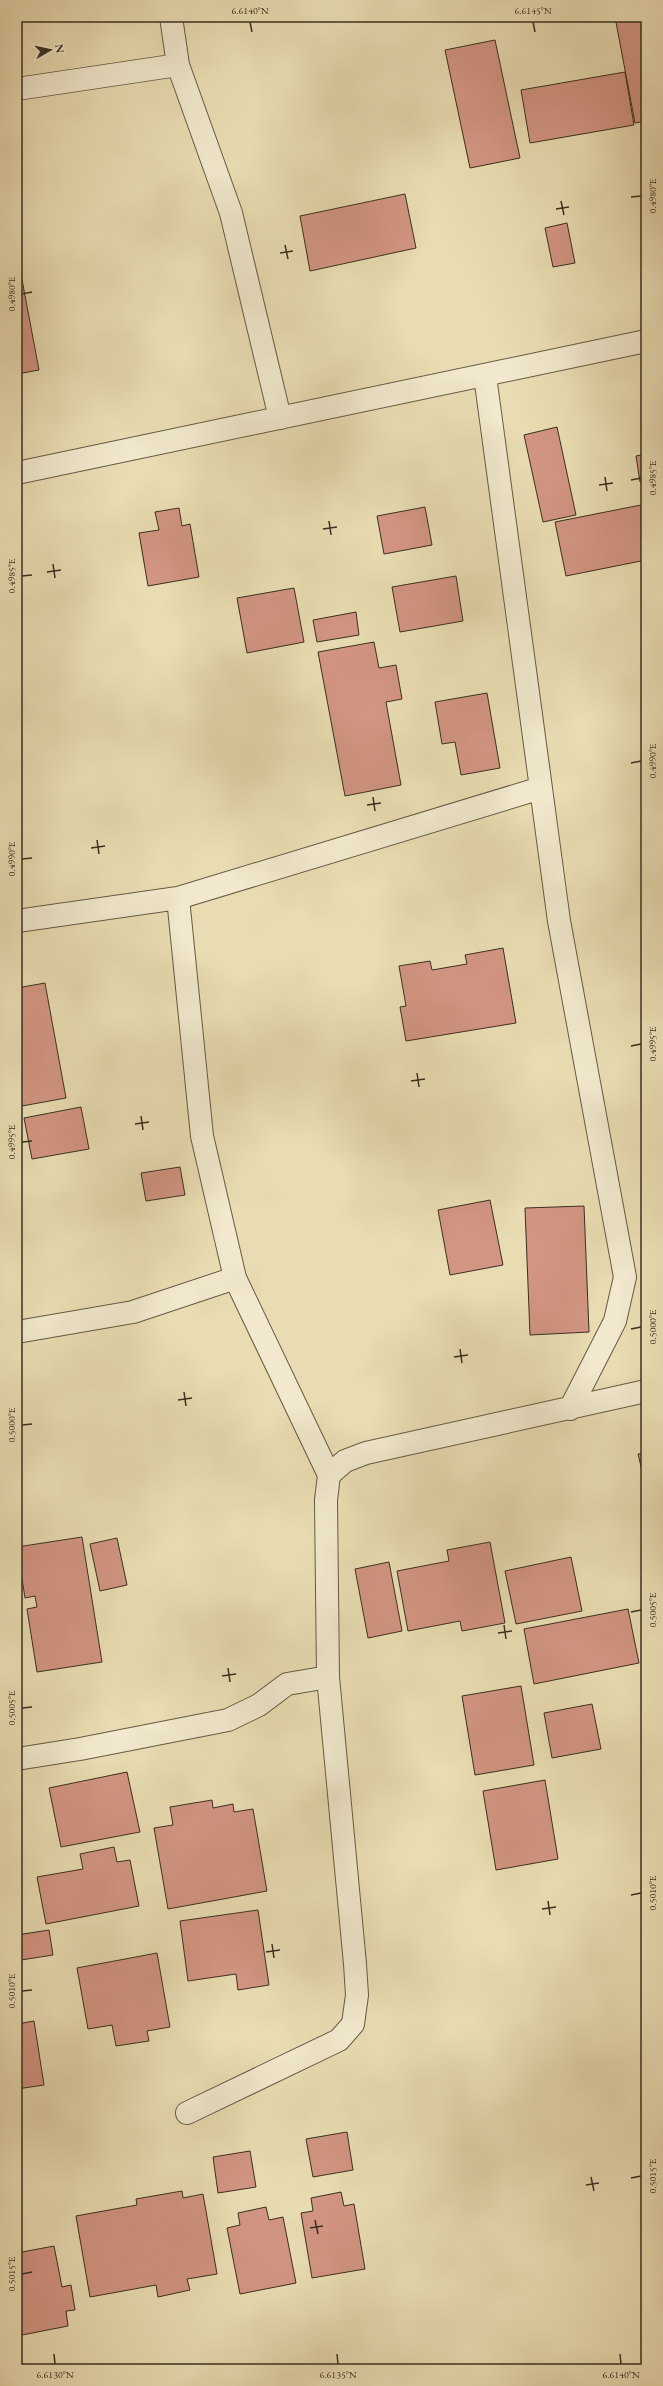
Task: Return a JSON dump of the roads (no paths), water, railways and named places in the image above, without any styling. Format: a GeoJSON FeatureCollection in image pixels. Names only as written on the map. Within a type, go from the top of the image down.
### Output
{"type":"FeatureCollection","features":[{"type":"Feature","properties":{"kind":"street"},"geometry":{"type":"LineString","coordinates":[[171,17],[178,65],[231,214],[280,418]]}},
{"type":"Feature","properties":{"kind":"street"},"geometry":{"type":"LineString","coordinates":[[17,89],[178,65]]}},
{"type":"Feature","properties":{"kind":"street"},"geometry":{"type":"LineString","coordinates":[[17,473],[646,341]]}},
{"type":"Feature","properties":{"kind":"street"},"geometry":{"type":"LineString","coordinates":[[485,376],[559,922],[625,1277],[616,1321],[570,1409]]}},
{"type":"Feature","properties":{"kind":"street"},"geometry":{"type":"LineString","coordinates":[[17,921],[178,898],[541,788]]}},
{"type":"Feature","properties":{"kind":"street"},"geometry":{"type":"LineString","coordinates":[[178,898],[202,1136],[235,1278],[329,1475],[326,1500],[328,1677],[357,1995],[353,2024],[339,2040],[187,2113]]}},
{"type":"Feature","properties":{"kind":"street"},"geometry":{"type":"LineString","coordinates":[[17,1332],[133,1312],[235,1278]]}},
{"type":"Feature","properties":{"kind":"street"},"geometry":{"type":"LineString","coordinates":[[329,1475],[345,1461],[366,1453],[646,1391]]}},
{"type":"Feature","properties":{"kind":"street"},"geometry":{"type":"LineString","coordinates":[[17,1759],[80,1749],[228,1720],[259,1705],[287,1684],[328,1677]]}}]}
